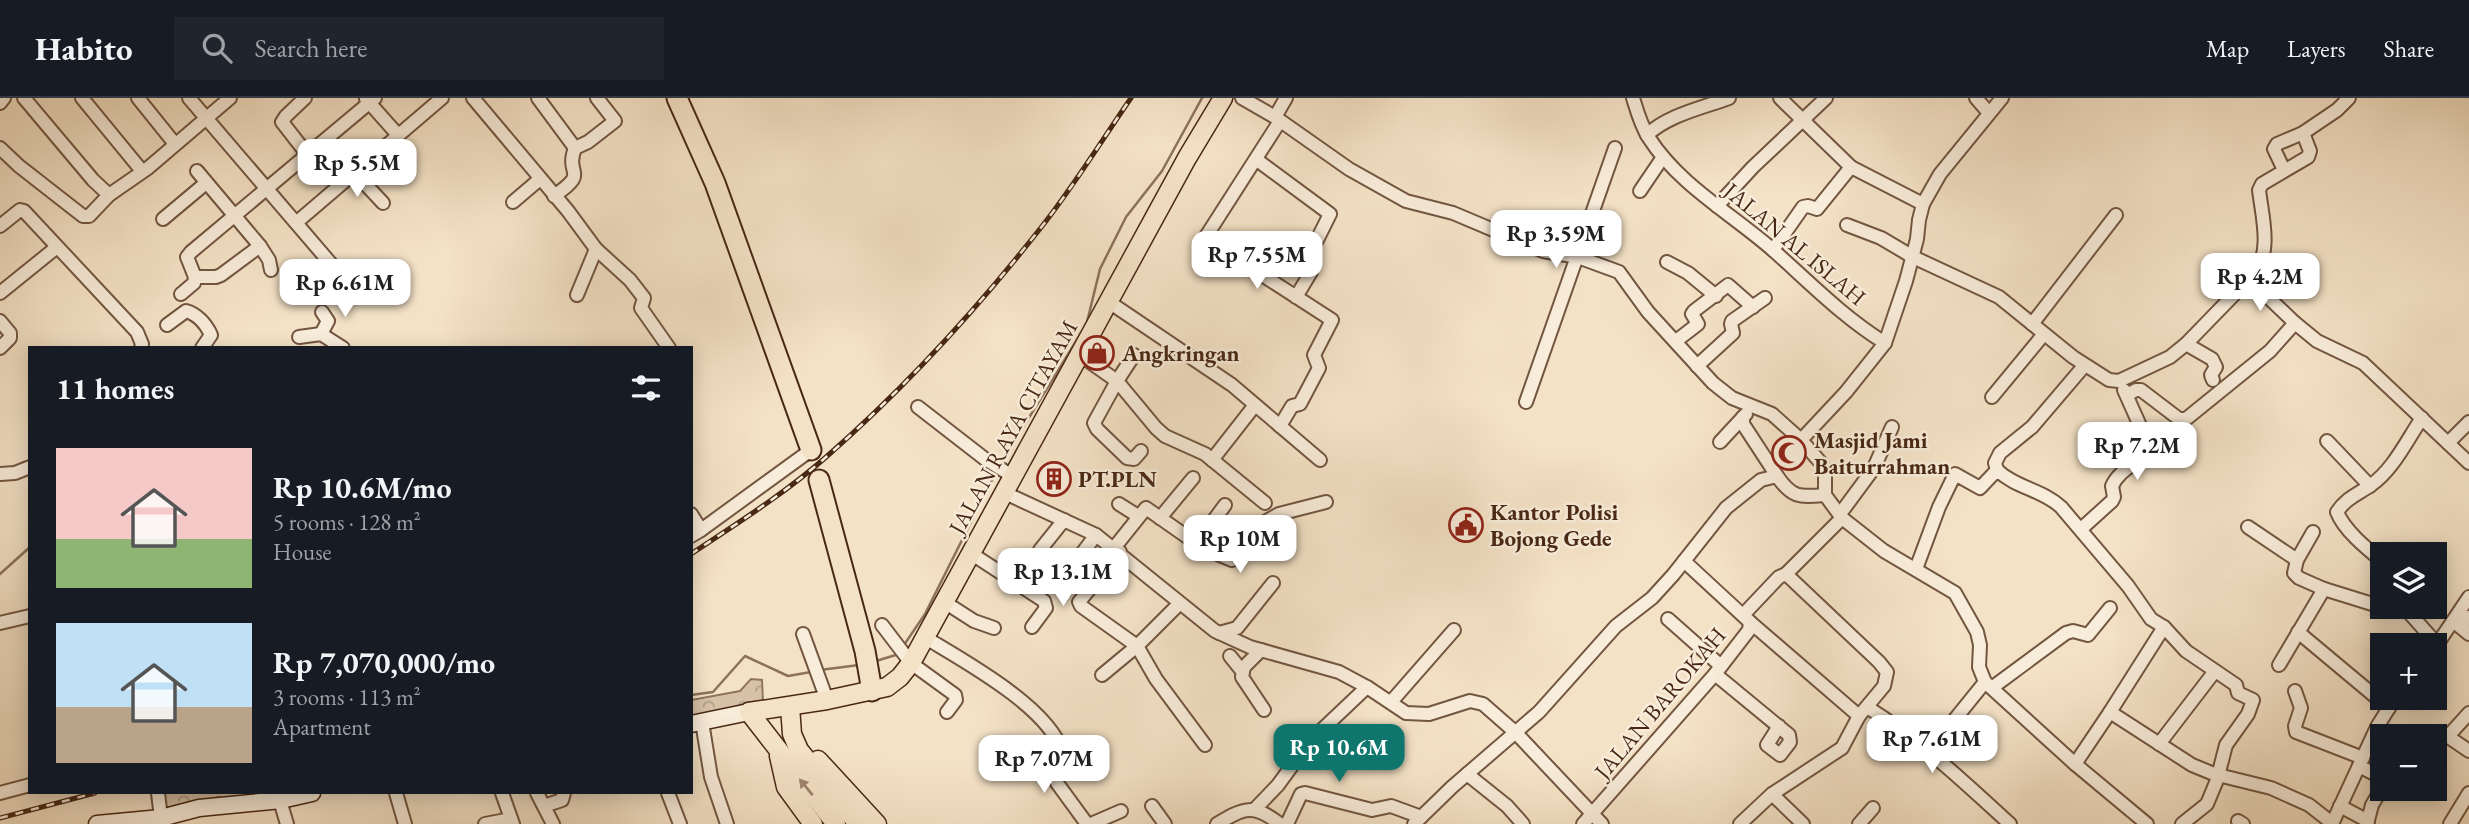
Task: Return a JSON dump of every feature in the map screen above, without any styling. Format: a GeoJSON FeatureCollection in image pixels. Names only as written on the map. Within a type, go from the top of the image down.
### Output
{"type":"FeatureCollection","features":[{"type":"Feature","properties":{"kind":"highway"},"geometry":{"type":"LineString","coordinates":[[677,98],[715,183],[811,450]]}},
{"type":"Feature","properties":{"kind":"highway"},"geometry":{"type":"LineString","coordinates":[[819,481],[865,650],[870,683]]}},
{"type":"Feature","properties":{"kind":"main road","name":"JALAN RAYA CITAYAM"},"geometry":{"type":"LineString","coordinates":[[749,712],[827,701],[870,683],[887,687],[900,677],[908,660],[926,638],[946,603],[1008,480],[1223,98]]}},
{"type":"Feature","properties":{"kind":"main road"},"geometry":{"type":"LineString","coordinates":[[790,707],[792,734],[799,750],[858,824]]}},
{"type":"Feature","properties":{"kind":"main road"},"geometry":{"type":"LineString","coordinates":[[696,723],[749,712],[836,824]]}},
{"type":"Feature","properties":{"kind":"main road"},"geometry":{"type":"LineString","coordinates":[[777,749],[783,781],[813,824]]}},
{"type":"Feature","properties":{"kind":"main road"},"geometry":{"type":"LineString","coordinates":[[799,750],[824,765],[877,824]]}},
{"type":"Feature","properties":{"kind":"main road"},"geometry":{"type":"LineString","coordinates":[[97,824],[162,818],[199,808],[301,794]]}},
{"type":"Feature","properties":{"kind":"street"},"geometry":{"type":"LineString","coordinates":[[0,103],[4,98]]}},
{"type":"Feature","properties":{"kind":"street"},"geometry":{"type":"LineString","coordinates":[[24,98],[93,180],[109,195]]}},
{"type":"Feature","properties":{"kind":"street"},"geometry":{"type":"LineString","coordinates":[[82,98],[142,171]]}},
{"type":"Feature","properties":{"kind":"street"},"geometry":{"type":"LineString","coordinates":[[138,98],[175,144]]}},
{"type":"Feature","properties":{"kind":"street"},"geometry":{"type":"LineString","coordinates":[[189,98],[332,265]]}},
{"type":"Feature","properties":{"kind":"street"},"geometry":{"type":"LineString","coordinates":[[0,148],[83,216],[89,216],[109,195],[230,98]]}},
{"type":"Feature","properties":{"kind":"street"},"geometry":{"type":"LineString","coordinates":[[305,98],[282,122],[307,154]]}},
{"type":"Feature","properties":{"kind":"street"},"geometry":{"type":"LineString","coordinates":[[297,222],[442,98]]}},
{"type":"Feature","properties":{"kind":"street"},"geometry":{"type":"LineString","coordinates":[[473,98],[569,211],[597,249],[630,280],[644,298],[641,308],[668,346]]}},
{"type":"Feature","properties":{"kind":"street"},"geometry":{"type":"LineString","coordinates":[[538,98],[575,148]]}},
{"type":"Feature","properties":{"kind":"street"},"geometry":{"type":"LineString","coordinates":[[575,148],[589,142],[615,121],[597,98]]}},
{"type":"Feature","properties":{"kind":"street"},"geometry":{"type":"LineString","coordinates":[[1242,98],[1349,169],[1406,201],[1465,218],[1543,251],[1578,257],[1619,272],[1648,312],[1697,366],[1732,398],[1772,414],[1801,440],[1821,463],[1825,473],[1825,495],[1841,516],[1884,551],[1955,593],[1977,632],[1980,645],[1979,667],[1989,684],[2075,764],[2147,824]]}},
{"type":"Feature","properties":{"kind":"street"},"geometry":{"type":"LineString","coordinates":[[1280,426],[1292,406],[1300,404],[1319,368],[1314,355],[1332,323],[1331,319],[1205,238],[1257,160],[1286,98]]}},
{"type":"Feature","properties":{"kind":"street"},"geometry":{"type":"LineString","coordinates":[[1633,98],[1647,135],[1654,128],[1674,118],[1729,98]]}},
{"type":"Feature","properties":{"kind":"street"},"geometry":{"type":"LineString","coordinates":[[1780,98],[1851,167],[1923,204]]}},
{"type":"Feature","properties":{"kind":"street"},"geometry":{"type":"LineString","coordinates":[[1717,206],[1753,167],[1826,98]]}},
{"type":"Feature","properties":{"kind":"street"},"geometry":{"type":"LineString","coordinates":[[1976,98],[1989,113]]}},
{"type":"Feature","properties":{"kind":"street"},"geometry":{"type":"LineString","coordinates":[[1801,440],[1885,343],[1913,257],[1923,204],[1940,174],[2002,98]]}},
{"type":"Feature","properties":{"kind":"street"},"geometry":{"type":"LineString","coordinates":[[2284,170],[2274,149],[2277,144],[2303,133],[2337,110],[2349,98]]}},
{"type":"Feature","properties":{"kind":"street"},"geometry":{"type":"LineString","coordinates":[[180,294],[194,283],[195,277],[187,257],[370,100],[398,135]]}},
{"type":"Feature","properties":{"kind":"street"},"geometry":{"type":"LineString","coordinates":[[1847,225],[1881,238],[1913,257],[1999,297],[2084,366],[2109,380],[2119,380],[2164,361],[2186,344],[2260,267],[2265,243],[2259,190],[2267,180],[2308,157],[2310,151],[2303,133]]}},
{"type":"Feature","properties":{"kind":"street","name":"JALAN AL ISLAH"},"geometry":{"type":"LineString","coordinates":[[1647,135],[1663,157],[1717,206],[1773,250],[1841,311],[1885,343]]}},
{"type":"Feature","properties":{"kind":"street"},"geometry":{"type":"LineString","coordinates":[[554,196],[574,180],[576,174],[571,162],[575,148]]}},
{"type":"Feature","properties":{"kind":"street"},"geometry":{"type":"LineString","coordinates":[[1526,402],[1615,148]]}},
{"type":"Feature","properties":{"kind":"street"},"geometry":{"type":"LineString","coordinates":[[1640,191],[1663,157]]}},
{"type":"Feature","properties":{"kind":"street"},"geometry":{"type":"LineString","coordinates":[[1257,160],[1330,214],[1308,258],[1312,264],[1311,272],[1296,297]]}},
{"type":"Feature","properties":{"kind":"street"},"geometry":{"type":"LineString","coordinates":[[1773,250],[1803,207],[1817,209],[1851,167]]}},
{"type":"Feature","properties":{"kind":"street"},"geometry":{"type":"LineString","coordinates":[[197,171],[260,247],[269,260],[271,270]]}},
{"type":"Feature","properties":{"kind":"street"},"geometry":{"type":"LineString","coordinates":[[355,173],[383,203]]}},
{"type":"Feature","properties":{"kind":"street"},"geometry":{"type":"LineString","coordinates":[[513,202],[540,179]]}},
{"type":"Feature","properties":{"kind":"street"},"geometry":{"type":"LineString","coordinates":[[163,219],[206,183]]}},
{"type":"Feature","properties":{"kind":"street"},"geometry":{"type":"LineString","coordinates":[[0,226],[20,209],[24,211],[137,332],[141,338],[141,346]]}},
{"type":"Feature","properties":{"kind":"street"},"geometry":{"type":"LineString","coordinates":[[2032,324],[2116,215]]}},
{"type":"Feature","properties":{"kind":"street"},"geometry":{"type":"LineString","coordinates":[[0,293],[57,247]]}},
{"type":"Feature","properties":{"kind":"street"},"geometry":{"type":"LineString","coordinates":[[195,277],[221,275],[260,247]]}},
{"type":"Feature","properties":{"kind":"street"},"geometry":{"type":"LineString","coordinates":[[577,295],[597,249]]}},
{"type":"Feature","properties":{"kind":"street"},"geometry":{"type":"LineString","coordinates":[[1667,262],[1688,273],[1716,296]]}},
{"type":"Feature","properties":{"kind":"street"},"geometry":{"type":"LineString","coordinates":[[2249,279],[2317,341],[2363,363],[2469,464]]}},
{"type":"Feature","properties":{"kind":"street"},"geometry":{"type":"LineString","coordinates":[[1676,341],[1698,324],[1692,314],[1694,311],[1716,296],[1724,286],[1728,285],[1753,307]]}},
{"type":"Feature","properties":{"kind":"street"},"geometry":{"type":"LineString","coordinates":[[1697,366],[1733,333],[1732,321],[1765,298]]}},
{"type":"Feature","properties":{"kind":"street"},"geometry":{"type":"LineString","coordinates":[[1109,302],[1207,367],[1320,460]]}},
{"type":"Feature","properties":{"kind":"street"},"geometry":{"type":"LineString","coordinates":[[167,326],[186,311],[191,312],[208,328],[211,335],[203,346]]}},
{"type":"Feature","properties":{"kind":"street"},"geometry":{"type":"LineString","coordinates":[[321,334],[328,321],[322,312]]}},
{"type":"Feature","properties":{"kind":"street"},"geometry":{"type":"LineString","coordinates":[[0,321],[10,333],[10,338],[0,348]]}},
{"type":"Feature","properties":{"kind":"street"},"geometry":{"type":"LineString","coordinates":[[2127,395],[2141,390],[2179,419],[2186,419],[2270,351],[2295,323]]}},
{"type":"Feature","properties":{"kind":"street"},"geometry":{"type":"LineString","coordinates":[[299,337],[321,334],[341,346]]}},
{"type":"Feature","properties":{"kind":"street"},"geometry":{"type":"LineString","coordinates":[[1992,397],[2044,334]]}},
{"type":"Feature","properties":{"kind":"street"},"geometry":{"type":"LineString","coordinates":[[2186,344],[2214,361],[2216,367],[2211,375],[2214,380]]}},
{"type":"Feature","properties":{"kind":"street"},"geometry":{"type":"LineString","coordinates":[[1080,355],[1116,381],[1165,436],[1205,454],[1265,502]]}},
{"type":"Feature","properties":{"kind":"street"},"geometry":{"type":"LineString","coordinates":[[1133,355],[1094,423],[1127,458],[1134,459],[1141,451]]}},
{"type":"Feature","properties":{"kind":"street"},"geometry":{"type":"LineString","coordinates":[[2084,366],[2032,427],[2000,453],[1995,463],[1997,470],[2008,480],[2052,499],[2081,528],[2129,586],[2151,619],[2164,627],[2184,649],[2236,685],[2238,694],[2254,701],[2226,745],[2207,804],[2182,824]]}},
{"type":"Feature","properties":{"kind":"street"},"geometry":{"type":"LineString","coordinates":[[2081,528],[2112,501],[2115,479],[2150,448],[2119,380]]}},
{"type":"Feature","properties":{"kind":"street"},"geometry":{"type":"LineString","coordinates":[[1212,460],[1255,405]]}},
{"type":"Feature","properties":{"kind":"street"},"geometry":{"type":"LineString","coordinates":[[918,407],[1008,480],[1064,520],[1096,535],[1117,550],[1213,630],[1261,650],[1323,666],[1367,687],[1406,713],[1429,714],[1456,704],[1483,704],[1515,732],[1602,824]]}},
{"type":"Feature","properties":{"kind":"street"},"geometry":{"type":"LineString","coordinates":[[1720,442],[1753,407]]}},
{"type":"Feature","properties":{"kind":"street"},"geometry":{"type":"LineString","coordinates":[[1743,417],[1743,424],[1777,476],[1794,495],[1825,495]]}},
{"type":"Feature","properties":{"kind":"street"},"geometry":{"type":"LineString","coordinates":[[2370,550],[2336,513],[2351,496],[2370,486],[2387,470],[2422,418]]}},
{"type":"Feature","properties":{"kind":"street"},"geometry":{"type":"LineString","coordinates":[[2448,443],[2469,422]]}},
{"type":"Feature","properties":{"kind":"street"},"geometry":{"type":"LineString","coordinates":[[1892,427],[1874,468],[1841,516],[1786,574],[1779,577],[1747,618],[1863,712],[1930,750],[2010,824]]}},
{"type":"Feature","properties":{"kind":"street"},"geometry":{"type":"LineString","coordinates":[[2327,441],[2370,486]]}},
{"type":"Feature","properties":{"kind":"street"},"geometry":{"type":"LineString","coordinates":[[696,533],[811,450]]}},
{"type":"Feature","properties":{"kind":"street"},"geometry":{"type":"LineString","coordinates":[[0,474],[15,473],[28,468]]}},
{"type":"Feature","properties":{"kind":"street"},"geometry":{"type":"LineString","coordinates":[[1916,569],[1939,507],[1955,474],[1980,488],[1997,470]]}},
{"type":"Feature","properties":{"kind":"street"},"geometry":{"type":"LineString","coordinates":[[1287,824],[1301,794],[1305,793],[1372,810],[1391,806],[1418,820],[1539,712],[1616,626],[1652,598],[1726,508],[1761,480],[1777,476]]}},
{"type":"Feature","properties":{"kind":"street"},"geometry":{"type":"LineString","coordinates":[[1160,518],[1193,478]]}},
{"type":"Feature","properties":{"kind":"street"},"geometry":{"type":"LineString","coordinates":[[1205,745],[1156,679],[1136,646],[1079,602],[1146,508],[1196,543],[1232,560],[1265,522],[1279,514],[1326,502]]}},
{"type":"Feature","properties":{"kind":"street"},"geometry":{"type":"LineString","coordinates":[[1119,504],[1138,516]]}},
{"type":"Feature","properties":{"kind":"street"},"geometry":{"type":"LineString","coordinates":[[1196,543],[1225,505]]}},
{"type":"Feature","properties":{"kind":"street"},"geometry":{"type":"LineString","coordinates":[[1040,550],[1064,520]]}},
{"type":"Feature","properties":{"kind":"street"},"geometry":{"type":"LineString","coordinates":[[2248,527],[2297,560]]}},
{"type":"Feature","properties":{"kind":"street"},"geometry":{"type":"LineString","coordinates":[[2313,532],[2297,560],[2295,575],[2324,589],[2370,603]]}},
{"type":"Feature","properties":{"kind":"street"},"geometry":{"type":"LineString","coordinates":[[1077,560],[1096,535]]}},
{"type":"Feature","properties":{"kind":"street"},"geometry":{"type":"LineString","coordinates":[[972,554],[1044,601],[1046,608],[1032,627]]}},
{"type":"Feature","properties":{"kind":"street","name":"JALAN BAROKAH"},"geometry":{"type":"LineString","coordinates":[[1583,824],[1718,670],[1749,630],[1747,618],[1684,561]]}},
{"type":"Feature","properties":{"kind":"street"},"geometry":{"type":"LineString","coordinates":[[1740,824],[1772,794],[1842,748],[1863,712],[1884,686],[1886,672],[1880,662],[1786,574]]}},
{"type":"Feature","properties":{"kind":"street"},"geometry":{"type":"LineString","coordinates":[[1213,630],[1237,628],[1273,583]]}},
{"type":"Feature","properties":{"kind":"street"},"geometry":{"type":"LineString","coordinates":[[2279,665],[2324,589]]}},
{"type":"Feature","properties":{"kind":"street"},"geometry":{"type":"LineString","coordinates":[[2445,633],[2469,597]]}},
{"type":"Feature","properties":{"kind":"street"},"geometry":{"type":"LineString","coordinates":[[946,603],[974,621],[994,628]]}},
{"type":"Feature","properties":{"kind":"street"},"geometry":{"type":"LineString","coordinates":[[1102,675],[1179,604]]}},
{"type":"Feature","properties":{"kind":"street"},"geometry":{"type":"LineString","coordinates":[[1930,750],[1989,684],[2066,634],[2073,631],[2088,635],[2110,608]]}},
{"type":"Feature","properties":{"kind":"street"},"geometry":{"type":"LineString","coordinates":[[0,623],[28,616]]}},
{"type":"Feature","properties":{"kind":"street"},"geometry":{"type":"LineString","coordinates":[[1668,619],[1779,726]]}},
{"type":"Feature","properties":{"kind":"street"},"geometry":{"type":"LineString","coordinates":[[2414,619],[2425,633]]}},
{"type":"Feature","properties":{"kind":"street"},"geometry":{"type":"LineString","coordinates":[[2453,621],[2469,634]]}},
{"type":"Feature","properties":{"kind":"street"},"geometry":{"type":"LineString","coordinates":[[882,625],[908,660],[955,695],[956,700],[947,712]]}},
{"type":"Feature","properties":{"kind":"street"},"geometry":{"type":"LineString","coordinates":[[2075,764],[2164,627]]}},
{"type":"Feature","properties":{"kind":"street"},"geometry":{"type":"LineString","coordinates":[[1391,702],[1454,630]]}},
{"type":"Feature","properties":{"kind":"street"},"geometry":{"type":"LineString","coordinates":[[2298,632],[2370,686]]}},
{"type":"Feature","properties":{"kind":"street"},"geometry":{"type":"LineString","coordinates":[[803,634],[827,701]]}},
{"type":"Feature","properties":{"kind":"street"},"geometry":{"type":"LineString","coordinates":[[926,638],[988,677],[1037,714],[1063,753],[1063,765],[1056,776],[1057,783],[1089,824],[1121,811]]}},
{"type":"Feature","properties":{"kind":"street"},"geometry":{"type":"LineString","coordinates":[[1242,671],[1261,650]]}},
{"type":"Feature","properties":{"kind":"street"},"geometry":{"type":"LineString","coordinates":[[1230,656],[1242,671],[1242,677],[1264,710]]}},
{"type":"Feature","properties":{"kind":"street"},"geometry":{"type":"LineString","coordinates":[[2159,744],[2215,671]]}},
{"type":"Feature","properties":{"kind":"street"},"geometry":{"type":"LineString","coordinates":[[1255,809],[1278,785],[1310,741],[1367,687]]}},
{"type":"Feature","properties":{"kind":"street"},"geometry":{"type":"LineString","coordinates":[[2295,691],[2301,708],[2295,726],[2296,732],[2361,762],[2370,769]]}},
{"type":"Feature","properties":{"kind":"street"},"geometry":{"type":"LineString","coordinates":[[2110,712],[2192,765],[2218,775],[2271,788],[2309,805],[2332,824],[2388,710]]}},
{"type":"Feature","properties":{"kind":"street"},"geometry":{"type":"LineString","coordinates":[[2469,713],[2450,734],[2451,738],[2469,751]]}},
{"type":"Feature","properties":{"kind":"street"},"geometry":{"type":"LineString","coordinates":[[696,723],[727,824]]}},
{"type":"Feature","properties":{"kind":"street"},"geometry":{"type":"LineString","coordinates":[[1467,774],[1507,806],[1523,824]]}},
{"type":"Feature","properties":{"kind":"street"},"geometry":{"type":"LineString","coordinates":[[0,793],[28,786]]}},
{"type":"Feature","properties":{"kind":"street"},"geometry":{"type":"LineString","coordinates":[[2450,824],[2469,793]]}},
{"type":"Feature","properties":{"kind":"street"},"geometry":{"type":"LineString","coordinates":[[158,794],[162,818]]}},
{"type":"Feature","properties":{"kind":"street"},"geometry":{"type":"LineString","coordinates":[[396,794],[405,824]]}},
{"type":"Feature","properties":{"kind":"street"},"geometry":{"type":"LineString","coordinates":[[485,824],[512,822],[502,794]]}},
{"type":"Feature","properties":{"kind":"street"},"geometry":{"type":"LineString","coordinates":[[538,794],[553,824]]}},
{"type":"Feature","properties":{"kind":"street"},"geometry":{"type":"LineString","coordinates":[[544,806],[562,800],[564,794]]}},
{"type":"Feature","properties":{"kind":"street"},"geometry":{"type":"LineString","coordinates":[[668,794],[680,824]]}},
{"type":"Feature","properties":{"kind":"street"},"geometry":{"type":"LineString","coordinates":[[1772,794],[1803,824]]}},
{"type":"Feature","properties":{"kind":"street"},"geometry":{"type":"LineString","coordinates":[[279,796],[287,824]]}},
{"type":"Feature","properties":{"kind":"street"},"geometry":{"type":"LineString","coordinates":[[2340,806],[2367,822],[2374,801]]}},
{"type":"Feature","properties":{"kind":"street"},"geometry":{"type":"LineString","coordinates":[[1153,806],[1165,824]]}},
{"type":"Feature","properties":{"kind":"street"},"geometry":{"type":"LineString","coordinates":[[1859,824],[1873,808]]}},
{"type":"Feature","properties":{"kind":"street"},"geometry":{"type":"LineString","coordinates":[[1217,824],[1247,809],[1255,809],[1280,824]]}},
{"type":"Feature","properties":{"kind":"green space"},"geometry":{"type":"Polygon","coordinates":[[[751,679],[762,680],[763,703],[693,718],[693,700],[740,691],[751,679]]]}},
{"type":"Feature","properties":{"kind":"green space"},"geometry":{"type":"Polygon","coordinates":[[[162,794],[277,794],[163,811],[162,794]]]}},
{"type":"Feature","properties":{"kind":"waterway"},"geometry":{"type":"LineString","coordinates":[[1086,326],[1100,269],[1126,217],[1162,171],[1202,98]]}},
{"type":"Feature","properties":{"kind":"waterway"},"geometry":{"type":"LineString","coordinates":[[1001,463],[1080,335]]}},
{"type":"Feature","properties":{"kind":"waterway"},"geometry":{"type":"LineString","coordinates":[[904,645],[925,614],[996,472]]}},
{"type":"Feature","properties":{"kind":"waterway"},"geometry":{"type":"LineString","coordinates":[[0,574],[28,549]]}},
{"type":"Feature","properties":{"kind":"waterway"},"geometry":{"type":"LineString","coordinates":[[876,661],[899,654]]}},
{"type":"Feature","properties":{"kind":"waterway"},"geometry":{"type":"LineString","coordinates":[[693,695],[713,692],[745,656],[788,676],[811,672]]}},
{"type":"Feature","properties":{"kind":"waterway"},"geometry":{"type":"LineString","coordinates":[[820,670],[859,665]]}},
{"type":"Feature","properties":{"kind":"railway"},"geometry":{"type":"LineString","coordinates":[[693,553],[793,484],[855,431],[912,375],[967,317],[1043,225],[1131,98]]}},
{"type":"Feature","properties":{"kind":"railway"},"geometry":{"type":"LineString","coordinates":[[0,818],[91,794]]}},
{"type":"Feature","properties":{"kind":"place","name":"Angkringan"},"geometry":{"type":"Point","coordinates":[1097,353]}},
{"type":"Feature","properties":{"kind":"place","name":"Masjid Jami Baiturrahman"},"geometry":{"type":"Point","coordinates":[1789,453]}},
{"type":"Feature","properties":{"kind":"place","name":"PT.PLN"},"geometry":{"type":"Point","coordinates":[1054,479]}},
{"type":"Feature","properties":{"kind":"place","name":"Kantor Polisi Bojong Gede"},"geometry":{"type":"Point","coordinates":[1466,525]}}]}
